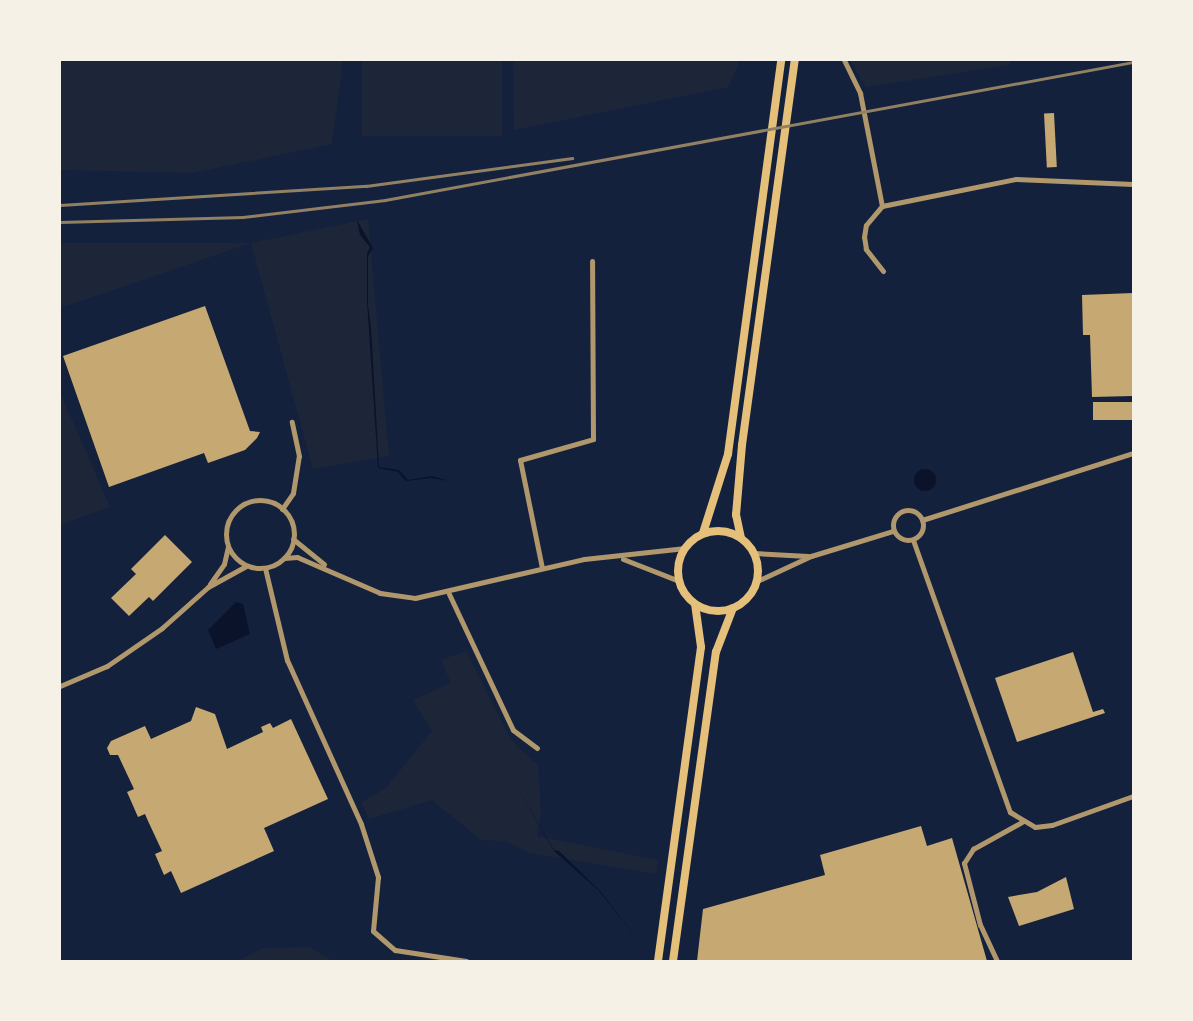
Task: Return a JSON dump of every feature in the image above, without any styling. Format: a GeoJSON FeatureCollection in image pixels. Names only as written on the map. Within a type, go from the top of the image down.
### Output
{"type":"FeatureCollection","features":[{"type":"Feature","properties":{"kind":"main road"},"geometry":{"type":"LineString","coordinates":[[658,961],[701,648],[695,604],[679,581],[678,564],[685,548],[703,533],[728,454],[781,60]]}},
{"type":"Feature","properties":{"kind":"main road"},"geometry":{"type":"LineString","coordinates":[[741,538],[736,515],[742,445],[795,60]]}},
{"type":"Feature","properties":{"kind":"main road"},"geometry":{"type":"LineString","coordinates":[[695,604],[720,611],[733,608],[744,602],[757,581],[754,553],[741,538],[729,532],[703,533]]}},
{"type":"Feature","properties":{"kind":"main road"},"geometry":{"type":"LineString","coordinates":[[673,961],[716,652],[733,608]]}},
{"type":"Feature","properties":{"kind":"street"},"geometry":{"type":"LineString","coordinates":[[844,60],[860,93],[882,206]]}},
{"type":"Feature","properties":{"kind":"street"},"geometry":{"type":"LineString","coordinates":[[883,271],[866,249],[864,237],[866,225],[882,206],[1016,179],[1133,184]]}},
{"type":"Feature","properties":{"kind":"street"},"geometry":{"type":"LineString","coordinates":[[542,568],[520,460],[593,439],[592,261]]}},
{"type":"Feature","properties":{"kind":"street"},"geometry":{"type":"LineString","coordinates":[[282,509],[292,494],[299,456],[292,422]]}},
{"type":"Feature","properties":{"kind":"street"},"geometry":{"type":"LineString","coordinates":[[922,520],[1133,453]]}},
{"type":"Feature","properties":{"kind":"street"},"geometry":{"type":"LineString","coordinates":[[208,587],[224,564],[228,547],[229,520],[243,505],[263,501],[282,509],[293,528],[293,539],[284,558]]}},
{"type":"Feature","properties":{"kind":"street"},"geometry":{"type":"LineString","coordinates":[[902,511],[916,512],[922,520],[921,534],[914,540],[899,538],[894,531],[895,517],[902,511]]}},
{"type":"Feature","properties":{"kind":"street"},"geometry":{"type":"LineString","coordinates":[[757,581],[811,556],[894,531]]}},
{"type":"Feature","properties":{"kind":"street"},"geometry":{"type":"LineString","coordinates":[[293,539],[326,566]]}},
{"type":"Feature","properties":{"kind":"street"},"geometry":{"type":"LineString","coordinates":[[914,540],[1010,812],[1022,822],[1052,825],[1133,796]]}},
{"type":"Feature","properties":{"kind":"street"},"geometry":{"type":"LineString","coordinates":[[228,547],[246,566]]}},
{"type":"Feature","properties":{"kind":"street"},"geometry":{"type":"LineString","coordinates":[[60,686],[107,666],[162,628],[208,587],[246,566],[265,568],[284,558],[297,557],[326,566],[380,593],[415,598],[449,594],[542,568],[685,548]]}},
{"type":"Feature","properties":{"kind":"street"},"geometry":{"type":"LineString","coordinates":[[754,553],[811,556]]}},
{"type":"Feature","properties":{"kind":"street"},"geometry":{"type":"LineString","coordinates":[[620,558],[679,581]]}},
{"type":"Feature","properties":{"kind":"street"},"geometry":{"type":"LineString","coordinates":[[265,568],[287,660],[361,824],[378,877],[373,931],[395,950],[466,961]]}},
{"type":"Feature","properties":{"kind":"street"},"geometry":{"type":"LineString","coordinates":[[449,594],[513,730],[538,748]]}},
{"type":"Feature","properties":{"kind":"street"},"geometry":{"type":"LineString","coordinates":[[997,961],[980,925],[964,863],[973,849],[1022,822]]}},
{"type":"Feature","properties":{"kind":"shaded area"},"geometry":{"type":"Polygon","coordinates":[[[60,60],[343,60],[332,144],[193,173],[60,170],[60,60]]]}},
{"type":"Feature","properties":{"kind":"shaded area"},"geometry":{"type":"Polygon","coordinates":[[[362,60],[502,60],[502,136],[362,136],[362,60]]]}},
{"type":"Feature","properties":{"kind":"shaded area"},"geometry":{"type":"Polygon","coordinates":[[[513,60],[740,60],[728,87],[514,130],[513,60]]]}},
{"type":"Feature","properties":{"kind":"shaded area"},"geometry":{"type":"Polygon","coordinates":[[[850,60],[1010,60],[1010,65],[866,87],[850,60]]]}},
{"type":"Feature","properties":{"kind":"shaded area"},"geometry":{"type":"Polygon","coordinates":[[[368,219],[389,456],[313,469],[251,243],[368,219]]]}},
{"type":"Feature","properties":{"kind":"shaded area"},"geometry":{"type":"Polygon","coordinates":[[[357,220],[373,248],[368,256],[368,305],[371,327],[379,467],[399,470],[408,480],[432,476],[449,481],[431,478],[406,481],[398,472],[378,468],[367,301],[367,254],[370,247],[360,235],[357,220]]]}},
{"type":"Feature","properties":{"kind":"shaded area"},"geometry":{"type":"Polygon","coordinates":[[[60,243],[251,243],[60,308],[60,243]]]}},
{"type":"Feature","properties":{"kind":"shaded area"},"geometry":{"type":"Polygon","coordinates":[[[60,392],[110,507],[60,525],[60,392]]]}},
{"type":"Feature","properties":{"kind":"shaded area"},"geometry":{"type":"Polygon","coordinates":[[[925,469],[933,472],[936,480],[933,488],[925,491],[917,488],[914,480],[917,472],[925,469]]]}},
{"type":"Feature","properties":{"kind":"shaded area"},"geometry":{"type":"Polygon","coordinates":[[[236,602],[243,604],[250,634],[216,649],[208,630],[236,602]]]}},
{"type":"Feature","properties":{"kind":"shaded area"},"geometry":{"type":"Polygon","coordinates":[[[466,651],[511,740],[538,765],[541,813],[537,836],[658,860],[656,874],[529,853],[506,841],[481,840],[432,800],[369,819],[361,803],[386,788],[432,731],[413,700],[451,683],[441,660],[466,651]]]}},
{"type":"Feature","properties":{"kind":"shaded area"},"geometry":{"type":"Polygon","coordinates":[[[514,782],[554,850],[559,851],[600,891],[641,943],[598,890],[554,851],[514,782]]]}},
{"type":"Feature","properties":{"kind":"shaded area"},"geometry":{"type":"Polygon","coordinates":[[[310,947],[333,961],[237,961],[263,948],[310,947]]]}},
{"type":"Feature","properties":{"kind":"building"},"geometry":{"type":"Polygon","coordinates":[[[1054,113],[1057,167],[1047,167],[1044,114],[1054,113]]]}},
{"type":"Feature","properties":{"kind":"building"},"geometry":{"type":"Polygon","coordinates":[[[1133,293],[1133,396],[1092,397],[1090,335],[1083,335],[1082,295],[1133,293]]]}},
{"type":"Feature","properties":{"kind":"building"},"geometry":{"type":"Polygon","coordinates":[[[205,306],[250,431],[260,432],[257,438],[245,450],[208,463],[204,453],[109,487],[63,356],[205,306]]]}},
{"type":"Feature","properties":{"kind":"building"},"geometry":{"type":"Polygon","coordinates":[[[1093,402],[1133,402],[1133,420],[1093,420],[1093,402]]]}},
{"type":"Feature","properties":{"kind":"building"},"geometry":{"type":"Polygon","coordinates":[[[165,535],[192,562],[153,601],[149,597],[129,616],[111,598],[136,574],[131,569],[165,535]]]}},
{"type":"Feature","properties":{"kind":"building"},"geometry":{"type":"Polygon","coordinates":[[[1073,652],[1093,712],[1103,709],[1105,713],[1017,742],[995,678],[1073,652]]]}},
{"type":"Feature","properties":{"kind":"building"},"geometry":{"type":"Polygon","coordinates":[[[196,707],[215,714],[227,749],[263,732],[261,727],[270,723],[273,728],[291,719],[328,799],[264,828],[274,851],[181,893],[171,871],[164,875],[155,854],[162,851],[145,814],[138,817],[127,792],[134,789],[118,755],[110,755],[107,748],[111,741],[145,726],[151,739],[191,721],[196,707]]]}},
{"type":"Feature","properties":{"kind":"building"},"geometry":{"type":"Polygon","coordinates":[[[921,826],[927,846],[952,838],[987,961],[697,961],[703,909],[825,875],[820,855],[921,826]]]}},
{"type":"Feature","properties":{"kind":"building"},"geometry":{"type":"Polygon","coordinates":[[[1066,877],[1074,909],[1019,926],[1008,897],[1037,892],[1066,877]]]}},
{"type":"Feature","properties":{"kind":"railway"},"geometry":{"type":"LineString","coordinates":[[60,222],[243,217],[385,200],[1133,62]]}},
{"type":"Feature","properties":{"kind":"railway"},"geometry":{"type":"LineString","coordinates":[[60,205],[366,186],[572,158]]}}]}
